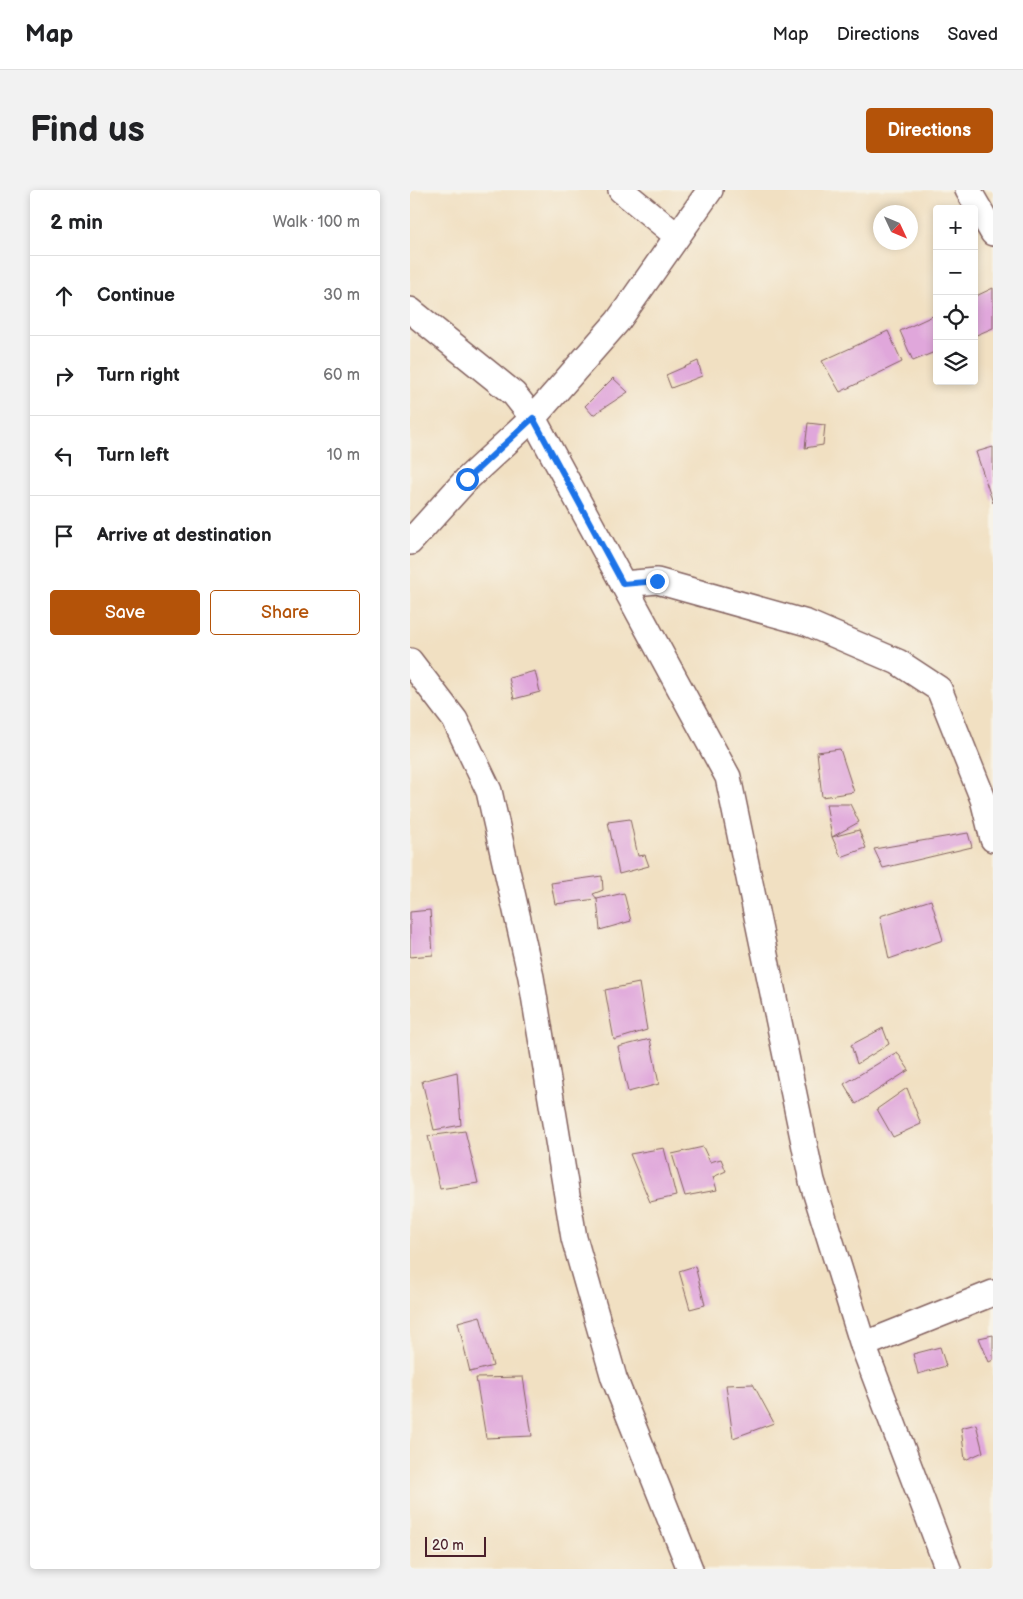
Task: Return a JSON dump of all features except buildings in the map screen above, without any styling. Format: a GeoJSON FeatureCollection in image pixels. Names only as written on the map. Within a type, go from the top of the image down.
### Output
{"type":"FeatureCollection","features":[{"type":"Feature","properties":{"kind":"street"},"geometry":{"type":"LineString","coordinates":[[621,190],[677,236]]}},
{"type":"Feature","properties":{"kind":"street"},"geometry":{"type":"LineString","coordinates":[[410,542],[467,479],[533,418],[618,321],[710,190]]}},
{"type":"Feature","properties":{"kind":"street"},"geometry":{"type":"LineString","coordinates":[[968,190],[993,234]]}},
{"type":"Feature","properties":{"kind":"street"},"geometry":{"type":"LineString","coordinates":[[410,310],[514,394],[533,418],[728,777],[812,1182],[862,1345],[948,1569]]}},
{"type":"Feature","properties":{"kind":"street"},"geometry":{"type":"LineString","coordinates":[[623,584],[657,581],[807,623],[898,662],[939,689],[983,799],[993,839]]}},
{"type":"Feature","properties":{"kind":"street"},"geometry":{"type":"LineString","coordinates":[[410,661],[455,720],[488,791],[531,976],[574,1238],[614,1378],[690,1569]]}},
{"type":"Feature","properties":{"kind":"street"},"geometry":{"type":"LineString","coordinates":[[862,1345],[993,1293]]}},
{"type":"Feature","properties":{"kind":"route"},"geometry":{"type":"LineString","coordinates":[[467,479],[533,418],[623,584],[657,581]]}}]}
